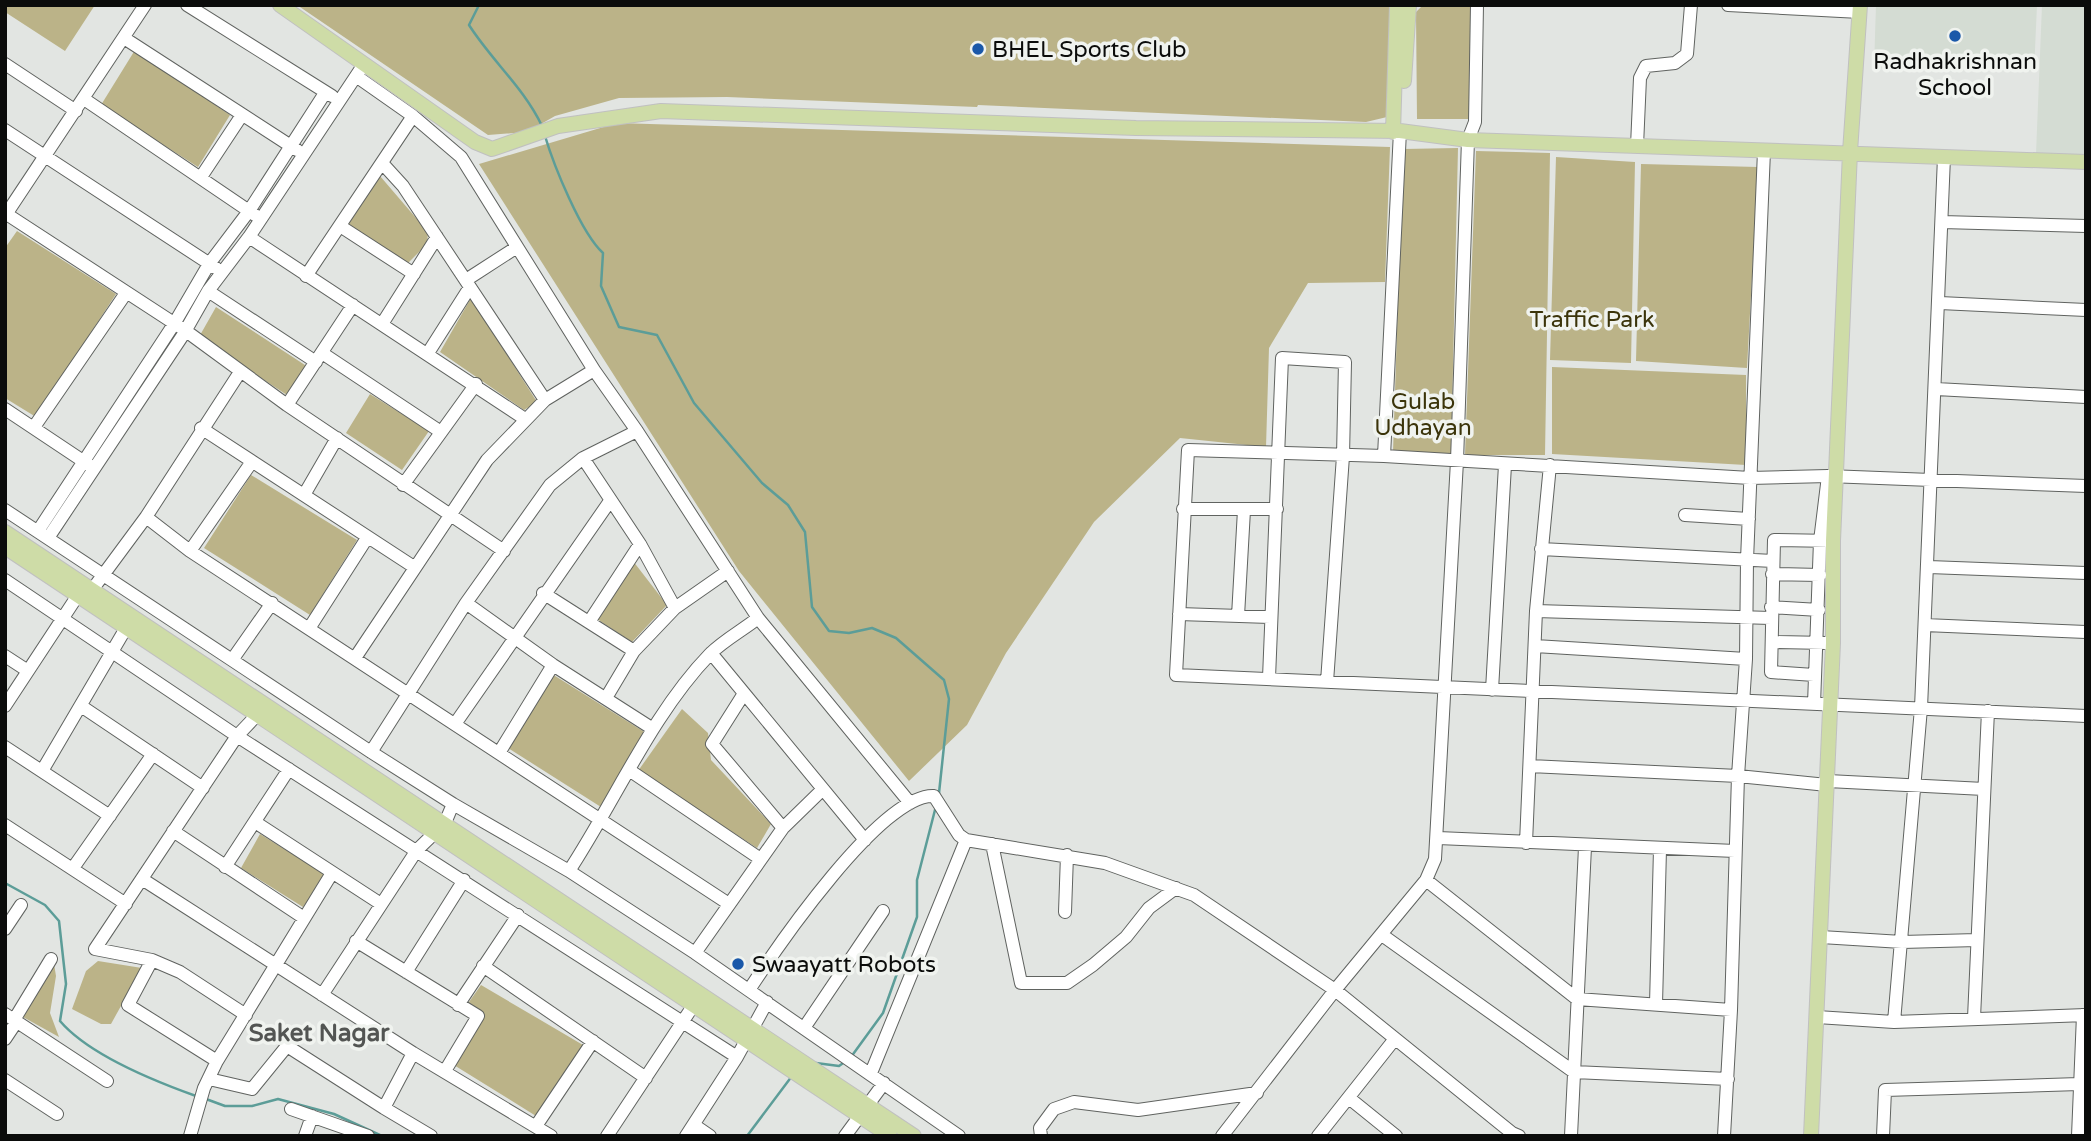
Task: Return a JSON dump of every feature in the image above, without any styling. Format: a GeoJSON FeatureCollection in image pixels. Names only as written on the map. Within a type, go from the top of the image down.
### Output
{"type":"FeatureCollection","features":[{"type":"Feature","properties":{"kind":"main road"},"geometry":{"type":"LineString","coordinates":[[280,5],[360,70],[484,147],[492,149],[558,126],[661,111],[1136,128],[1396,132],[1468,140],[2086,162]]}},
{"type":"Feature","properties":{"kind":"main road"},"geometry":{"type":"LineString","coordinates":[[1396,132],[1397,5]]}},
{"type":"Feature","properties":{"kind":"main road"},"geometry":{"type":"LineString","coordinates":[[1396,132],[1409,5]]}},
{"type":"Feature","properties":{"kind":"main road"},"geometry":{"type":"LineString","coordinates":[[1811,1136],[1833,643],[1826,541],[1860,8]]}},
{"type":"Feature","properties":{"kind":"main road"},"geometry":{"type":"LineString","coordinates":[[5,533],[259,709],[793,1063],[866,1110],[914,1136]]}},
{"type":"Feature","properties":{"kind":"main road"},"geometry":{"type":"LineString","coordinates":[[5,547],[85,590],[127,628],[259,709]]}},
{"type":"Feature","properties":{"kind":"main road"},"geometry":{"type":"LineString","coordinates":[[439,828],[693,1006],[749,1033]]}},
{"type":"Feature","properties":{"kind":"main road"},"geometry":{"type":"LineString","coordinates":[[866,1110],[890,1136]]}},
{"type":"Feature","properties":{"kind":"street"},"geometry":{"type":"LineString","coordinates":[[145,5],[6,214],[180,327],[287,405],[504,551]]}},
{"type":"Feature","properties":{"kind":"street"},"geometry":{"type":"LineString","coordinates":[[187,5],[338,99]]}},
{"type":"Feature","properties":{"kind":"street"},"geometry":{"type":"LineString","coordinates":[[1223,1136],[1335,990],[1426,880],[1435,859],[1457,461],[1468,140],[1475,122],[1477,5]]}},
{"type":"Feature","properties":{"kind":"street"},"geometry":{"type":"LineString","coordinates":[[1637,146],[1640,78],[1646,66],[1675,63],[1687,54],[1691,5]]}},
{"type":"Feature","properties":{"kind":"street"},"geometry":{"type":"LineString","coordinates":[[1728,5],[1860,8]]}},
{"type":"Feature","properties":{"kind":"street"},"geometry":{"type":"LineString","coordinates":[[124,38],[304,154]]}},
{"type":"Feature","properties":{"kind":"street"},"geometry":{"type":"LineString","coordinates":[[5,65],[76,111]]}},
{"type":"Feature","properties":{"kind":"street"},"geometry":{"type":"LineString","coordinates":[[43,535],[180,327],[249,237],[338,99],[360,70],[461,157],[594,370],[637,431],[758,618],[911,803]]}},
{"type":"Feature","properties":{"kind":"street"},"geometry":{"type":"LineString","coordinates":[[180,327],[209,264],[249,211],[325,93]]}},
{"type":"Feature","properties":{"kind":"street"},"geometry":{"type":"LineString","coordinates":[[84,99],[261,219]]}},
{"type":"Feature","properties":{"kind":"street"},"geometry":{"type":"LineString","coordinates":[[201,177],[242,115]]}},
{"type":"Feature","properties":{"kind":"street"},"geometry":{"type":"LineString","coordinates":[[306,276],[413,117]]}},
{"type":"Feature","properties":{"kind":"street"},"geometry":{"type":"LineString","coordinates":[[5,130],[222,273]]}},
{"type":"Feature","properties":{"kind":"street"},"geometry":{"type":"LineString","coordinates":[[1384,456],[1396,132]]}},
{"type":"Feature","properties":{"kind":"street"},"geometry":{"type":"LineString","coordinates":[[1724,1136],[1738,776],[1746,659],[1747,560],[1763,151]]}},
{"type":"Feature","properties":{"kind":"street"},"geometry":{"type":"LineString","coordinates":[[1894,1023],[1921,708],[1944,157]]}},
{"type":"Feature","properties":{"kind":"street"},"geometry":{"type":"LineString","coordinates":[[382,163],[404,186],[545,400]]}},
{"type":"Feature","properties":{"kind":"street"},"geometry":{"type":"LineString","coordinates":[[1942,222],[2086,226]]}},
{"type":"Feature","properties":{"kind":"street"},"geometry":{"type":"LineString","coordinates":[[340,226],[414,274]]}},
{"type":"Feature","properties":{"kind":"street"},"geometry":{"type":"LineString","coordinates":[[249,237],[476,384],[525,419]]}},
{"type":"Feature","properties":{"kind":"street"},"geometry":{"type":"LineString","coordinates":[[382,324],[437,237]]}},
{"type":"Feature","properties":{"kind":"street"},"geometry":{"type":"LineString","coordinates":[[428,353],[468,284],[517,247]]}},
{"type":"Feature","properties":{"kind":"street"},"geometry":{"type":"LineString","coordinates":[[208,291],[441,432]]}},
{"type":"Feature","properties":{"kind":"street"},"geometry":{"type":"LineString","coordinates":[[34,427],[126,293]]}},
{"type":"Feature","properties":{"kind":"street"},"geometry":{"type":"LineString","coordinates":[[1940,303],[2086,310]]}},
{"type":"Feature","properties":{"kind":"street"},"geometry":{"type":"LineString","coordinates":[[287,405],[353,305]]}},
{"type":"Feature","properties":{"kind":"street"},"geometry":{"type":"LineString","coordinates":[[1269,678],[1282,358],[1345,362],[1343,456],[1327,682]]}},
{"type":"Feature","properties":{"kind":"street"},"geometry":{"type":"LineString","coordinates":[[355,657],[487,460],[545,400],[594,370]]}},
{"type":"Feature","properties":{"kind":"street"},"geometry":{"type":"LineString","coordinates":[[5,706],[63,618],[85,590],[104,573],[146,517],[201,428],[240,372]]}},
{"type":"Feature","properties":{"kind":"street"},"geometry":{"type":"LineString","coordinates":[[403,485],[476,384]]}},
{"type":"Feature","properties":{"kind":"street"},"geometry":{"type":"LineString","coordinates":[[1936,389],[2086,397]]}},
{"type":"Feature","properties":{"kind":"street"},"geometry":{"type":"LineString","coordinates":[[5,409],[89,465]]}},
{"type":"Feature","properties":{"kind":"street"},"geometry":{"type":"LineString","coordinates":[[201,428],[414,567]]}},
{"type":"Feature","properties":{"kind":"street"},"geometry":{"type":"LineString","coordinates":[[372,752],[466,603],[550,485],[583,458],[637,431]]}},
{"type":"Feature","properties":{"kind":"street"},"geometry":{"type":"LineString","coordinates":[[304,495],[337,438]]}},
{"type":"Feature","properties":{"kind":"street"},"geometry":{"type":"LineString","coordinates":[[2086,486],[1832,477],[1750,478],[1384,456],[1279,455],[1188,450],[1176,676],[2086,716]]}},
{"type":"Feature","properties":{"kind":"street"},"geometry":{"type":"LineString","coordinates":[[583,458],[640,544],[674,608]]}},
{"type":"Feature","properties":{"kind":"street"},"geometry":{"type":"LineString","coordinates":[[190,551],[251,463]]}},
{"type":"Feature","properties":{"kind":"street"},"geometry":{"type":"LineString","coordinates":[[1492,690],[1505,465]]}},
{"type":"Feature","properties":{"kind":"street"},"geometry":{"type":"LineString","coordinates":[[1527,843],[1536,611],[1550,465]]}},
{"type":"Feature","properties":{"kind":"street"},"geometry":{"type":"LineString","coordinates":[[455,724],[543,593],[610,501]]}},
{"type":"Feature","properties":{"kind":"street"},"geometry":{"type":"LineString","coordinates":[[1183,509],[1277,509]]}},
{"type":"Feature","properties":{"kind":"street"},"geometry":{"type":"LineString","coordinates":[[5,510],[372,752],[453,804],[569,871],[695,953],[959,1136]]}},
{"type":"Feature","properties":{"kind":"street"},"geometry":{"type":"LineString","coordinates":[[1238,616],[1244,510]]}},
{"type":"Feature","properties":{"kind":"street"},"geometry":{"type":"LineString","coordinates":[[1685,515],[1749,519]]}},
{"type":"Feature","properties":{"kind":"street"},"geometry":{"type":"LineString","coordinates":[[146,517],[190,551],[310,627],[729,904]]}},
{"type":"Feature","properties":{"kind":"street"},"geometry":{"type":"LineString","coordinates":[[310,627],[367,538]]}},
{"type":"Feature","properties":{"kind":"street"},"geometry":{"type":"LineString","coordinates":[[1814,675],[1771,672],[1774,540],[1826,541],[1820,575],[1814,704]]}},
{"type":"Feature","properties":{"kind":"street"},"geometry":{"type":"LineString","coordinates":[[589,622],[640,544]]}},
{"type":"Feature","properties":{"kind":"street"},"geometry":{"type":"LineString","coordinates":[[1541,549],[1747,560],[1820,575]]}},
{"type":"Feature","properties":{"kind":"street"},"geometry":{"type":"LineString","coordinates":[[1928,568],[2086,573]]}},
{"type":"Feature","properties":{"kind":"street"},"geometry":{"type":"LineString","coordinates":[[606,698],[634,652],[674,608],[728,571]]}},
{"type":"Feature","properties":{"kind":"street"},"geometry":{"type":"LineString","coordinates":[[5,579],[237,736],[417,849],[737,1057]]}},
{"type":"Feature","properties":{"kind":"street"},"geometry":{"type":"LineString","coordinates":[[543,593],[634,652]]}},
{"type":"Feature","properties":{"kind":"street"},"geometry":{"type":"LineString","coordinates":[[232,660],[272,603]]}},
{"type":"Feature","properties":{"kind":"street"},"geometry":{"type":"LineString","coordinates":[[466,603],[553,665],[653,729]]}},
{"type":"Feature","properties":{"kind":"street"},"geometry":{"type":"LineString","coordinates":[[1536,611],[1746,617],[1771,612],[1819,610]]}},
{"type":"Feature","properties":{"kind":"street"},"geometry":{"type":"LineString","coordinates":[[1179,614],[1270,617]]}},
{"type":"Feature","properties":{"kind":"street"},"geometry":{"type":"LineString","coordinates":[[569,871],[603,820],[653,729],[711,653],[758,618]]}},
{"type":"Feature","properties":{"kind":"street"},"geometry":{"type":"LineString","coordinates":[[1925,625],[2086,632]]}},
{"type":"Feature","properties":{"kind":"street"},"geometry":{"type":"LineString","coordinates":[[42,771],[127,628]]}},
{"type":"Feature","properties":{"kind":"street"},"geometry":{"type":"LineString","coordinates":[[1772,642],[1833,643]]}},
{"type":"Feature","properties":{"kind":"street"},"geometry":{"type":"LineString","coordinates":[[1535,646],[1746,659]]}},
{"type":"Feature","properties":{"kind":"street"},"geometry":{"type":"LineString","coordinates":[[711,653],[864,840]]}},
{"type":"Feature","properties":{"kind":"street"},"geometry":{"type":"LineString","coordinates":[[5,656],[28,671]]}},
{"type":"Feature","properties":{"kind":"street"},"geometry":{"type":"LineString","coordinates":[[499,753],[553,665]]}},
{"type":"Feature","properties":{"kind":"street"},"geometry":{"type":"LineString","coordinates":[[246,1014],[180,972],[152,960],[95,949],[237,736],[259,709],[265,683]]}},
{"type":"Feature","properties":{"kind":"street"},"geometry":{"type":"LineString","coordinates":[[743,695],[712,744],[783,828]]}},
{"type":"Feature","properties":{"kind":"street"},"geometry":{"type":"LineString","coordinates":[[81,706],[203,788]]}},
{"type":"Feature","properties":{"kind":"street"},"geometry":{"type":"LineString","coordinates":[[1974,1018],[1988,711]]}},
{"type":"Feature","properties":{"kind":"street"},"geometry":{"type":"LineString","coordinates":[[5,747],[110,816]]}},
{"type":"Feature","properties":{"kind":"street"},"geometry":{"type":"LineString","coordinates":[[73,868],[153,754]]}},
{"type":"Feature","properties":{"kind":"street"},"geometry":{"type":"LineString","coordinates":[[1530,766],[1984,789]]}},
{"type":"Feature","properties":{"kind":"street"},"geometry":{"type":"LineString","coordinates":[[225,867],[289,769]]}},
{"type":"Feature","properties":{"kind":"street"},"geometry":{"type":"LineString","coordinates":[[629,771],[760,858]]}},
{"type":"Feature","properties":{"kind":"street"},"geometry":{"type":"LineString","coordinates":[[695,953],[783,828],[822,790]]}},
{"type":"Feature","properties":{"kind":"street"},"geometry":{"type":"LineString","coordinates":[[741,985],[864,840],[922,796],[934,796],[962,837],[1105,863],[1194,895],[1335,990],[1513,1135]]}},
{"type":"Feature","properties":{"kind":"street"},"geometry":{"type":"LineString","coordinates":[[322,995],[417,849],[439,828],[453,804]]}},
{"type":"Feature","properties":{"kind":"street"},"geometry":{"type":"LineString","coordinates":[[255,822],[381,904]]}},
{"type":"Feature","properties":{"kind":"street"},"geometry":{"type":"LineString","coordinates":[[5,825],[126,904]]}},
{"type":"Feature","properties":{"kind":"street"},"geometry":{"type":"LineString","coordinates":[[173,831],[304,918]]}},
{"type":"Feature","properties":{"kind":"street"},"geometry":{"type":"LineString","coordinates":[[871,1073],[962,837]]}},
{"type":"Feature","properties":{"kind":"street"},"geometry":{"type":"LineString","coordinates":[[1438,838],[1735,851]]}},
{"type":"Feature","properties":{"kind":"street"},"geometry":{"type":"LineString","coordinates":[[992,844],[1021,983],[1067,983],[1126,937],[1149,908],[1176,888]]}},
{"type":"Feature","properties":{"kind":"street"},"geometry":{"type":"LineString","coordinates":[[1571,1136],[1585,846]]}},
{"type":"Feature","properties":{"kind":"street"},"geometry":{"type":"LineString","coordinates":[[1656,1004],[1660,849]]}},
{"type":"Feature","properties":{"kind":"street"},"geometry":{"type":"LineString","coordinates":[[1065,912],[1067,855]]}},
{"type":"Feature","properties":{"kind":"street"},"geometry":{"type":"LineString","coordinates":[[190,1136],[206,1084],[217,1061],[332,873]]}},
{"type":"Feature","properties":{"kind":"street"},"geometry":{"type":"LineString","coordinates":[[142,879],[413,1053],[551,1136]]}},
{"type":"Feature","properties":{"kind":"street"},"geometry":{"type":"LineString","coordinates":[[406,972],[464,880]]}},
{"type":"Feature","properties":{"kind":"street"},"geometry":{"type":"LineString","coordinates":[[1426,880],[1577,999],[1731,1010]]}},
{"type":"Feature","properties":{"kind":"street"},"geometry":{"type":"LineString","coordinates":[[5,929],[21,905]]}},
{"type":"Feature","properties":{"kind":"street"},"geometry":{"type":"LineString","coordinates":[[804,1028],[883,911]]}},
{"type":"Feature","properties":{"kind":"street"},"geometry":{"type":"LineString","coordinates":[[458,1005],[517,915]]}},
{"type":"Feature","properties":{"kind":"street"},"geometry":{"type":"LineString","coordinates":[[1382,935],[1574,1072],[1728,1079]]}},
{"type":"Feature","properties":{"kind":"street"},"geometry":{"type":"LineString","coordinates":[[1821,937],[1902,942],[1977,940]]}},
{"type":"Feature","properties":{"kind":"street"},"geometry":{"type":"LineString","coordinates":[[356,941],[478,1016],[445,1071]]}},
{"type":"Feature","properties":{"kind":"street"},"geometry":{"type":"LineString","coordinates":[[5,1039],[12,1019],[51,959]]}},
{"type":"Feature","properties":{"kind":"street"},"geometry":{"type":"LineString","coordinates":[[152,960],[128,1005],[217,1061]]}},
{"type":"Feature","properties":{"kind":"street"},"geometry":{"type":"LineString","coordinates":[[484,966],[646,1078]]}},
{"type":"Feature","properties":{"kind":"street"},"geometry":{"type":"LineString","coordinates":[[686,1136],[737,1057],[767,1002]]}},
{"type":"Feature","properties":{"kind":"street"},"geometry":{"type":"LineString","coordinates":[[607,1136],[693,1006]]}},
{"type":"Feature","properties":{"kind":"street"},"geometry":{"type":"LineString","coordinates":[[1817,1017],[1894,1023],[2084,1015],[2078,1136]]}},
{"type":"Feature","properties":{"kind":"street"},"geometry":{"type":"LineString","coordinates":[[12,1019],[107,1081]]}},
{"type":"Feature","properties":{"kind":"street"},"geometry":{"type":"LineString","coordinates":[[1318,1136],[1394,1040]]}},
{"type":"Feature","properties":{"kind":"street"},"geometry":{"type":"LineString","coordinates":[[536,1126],[593,1041]]}},
{"type":"Feature","properties":{"kind":"street"},"geometry":{"type":"LineString","coordinates":[[206,1084],[252,1089],[287,1046],[431,1136]]}},
{"type":"Feature","properties":{"kind":"street"},"geometry":{"type":"LineString","coordinates":[[384,1108],[413,1053]]}},
{"type":"Feature","properties":{"kind":"street"},"geometry":{"type":"LineString","coordinates":[[5,1080],[57,1114]]}},
{"type":"Feature","properties":{"kind":"street"},"geometry":{"type":"LineString","coordinates":[[845,1136],[884,1083]]}},
{"type":"Feature","properties":{"kind":"street"},"geometry":{"type":"LineString","coordinates":[[1883,1136],[1885,1090],[2079,1084]]}},
{"type":"Feature","properties":{"kind":"street"},"geometry":{"type":"LineString","coordinates":[[1041,1136],[1040,1128],[1054,1109],[1074,1102],[1138,1110],[1257,1093]]}},
{"type":"Feature","properties":{"kind":"street"},"geometry":{"type":"LineString","coordinates":[[1349,1098],[1396,1136]]}},
{"type":"Feature","properties":{"kind":"street"},"geometry":{"type":"LineString","coordinates":[[291,1110],[368,1136]]}},
{"type":"Feature","properties":{"kind":"street"},"geometry":{"type":"LineString","coordinates":[[305,1136],[312,1116]]}},
{"type":"Feature","properties":{"kind":"street"},"geometry":{"type":"LineString","coordinates":[[694,1125],[710,1136]]}},
{"type":"Feature","properties":{"kind":"shaded area","name":"Radhakrishnan School"},"geometry":{"type":"Polygon","coordinates":[[[1876,5],[2037,5],[2034,71],[1874,67],[1876,5]]]}},
{"type":"Feature","properties":{"kind":"shaded area"},"geometry":{"type":"Polygon","coordinates":[[[2042,5],[2086,5],[2086,156],[2036,154],[2042,5]]]}},
{"type":"Feature","properties":{"kind":"green space"},"geometry":{"type":"Polygon","coordinates":[[[5,5],[95,5],[65,51],[5,12],[5,5]]]}},
{"type":"Feature","properties":{"kind":"green space","name":"BHEL Sports Club"},"geometry":{"type":"Polygon","coordinates":[[[297,5],[1390,5],[1387,117],[1366,122],[978,105],[727,97],[619,98],[555,116],[527,132],[488,135],[297,5]]]}},
{"type":"Feature","properties":{"kind":"green space"},"geometry":{"type":"Polygon","coordinates":[[[1423,5],[1471,5],[1471,119],[1417,119],[1416,12],[1423,5]]]}},
{"type":"Feature","properties":{"kind":"green space"},"geometry":{"type":"Polygon","coordinates":[[[135,50],[230,115],[198,167],[101,105],[135,50]]]}},
{"type":"Feature","properties":{"kind":"green space"},"geometry":{"type":"Polygon","coordinates":[[[617,123],[1390,147],[1385,282],[1308,283],[1269,348],[1266,447],[1180,438],[1094,522],[1006,653],[967,725],[909,781],[739,571],[479,164],[617,123]]]}},
{"type":"Feature","properties":{"kind":"green space","name":"Gulab Udhayan"},"geometry":{"type":"Polygon","coordinates":[[[1458,148],[1451,455],[1393,452],[1403,149],[1458,148]]]}},
{"type":"Feature","properties":{"kind":"green space"},"geometry":{"type":"Polygon","coordinates":[[[1476,151],[1550,153],[1545,455],[1465,455],[1476,151]]]}},
{"type":"Feature","properties":{"kind":"green space","name":"Traffic Park"},"geometry":{"type":"Polygon","coordinates":[[[1556,157],[1635,162],[1631,363],[1550,360],[1556,157]]]}},
{"type":"Feature","properties":{"kind":"green space"},"geometry":{"type":"Polygon","coordinates":[[[1641,164],[1758,167],[1747,368],[1636,361],[1641,164]]]}},
{"type":"Feature","properties":{"kind":"green space"},"geometry":{"type":"Polygon","coordinates":[[[380,176],[428,232],[427,244],[408,263],[348,224],[380,176]]]}},
{"type":"Feature","properties":{"kind":"green space"},"geometry":{"type":"Polygon","coordinates":[[[17,231],[116,294],[36,417],[5,398],[5,248],[17,231]]]}},
{"type":"Feature","properties":{"kind":"green space"},"geometry":{"type":"Polygon","coordinates":[[[471,298],[537,402],[524,410],[440,352],[471,298]]]}},
{"type":"Feature","properties":{"kind":"green space"},"geometry":{"type":"Polygon","coordinates":[[[216,307],[308,367],[290,397],[199,337],[216,307]]]}},
{"type":"Feature","properties":{"kind":"green space"},"geometry":{"type":"Polygon","coordinates":[[[1552,367],[1746,375],[1746,465],[1552,454],[1552,367]]]}},
{"type":"Feature","properties":{"kind":"green space"},"geometry":{"type":"Polygon","coordinates":[[[370,394],[429,431],[402,470],[346,433],[370,394]]]}},
{"type":"Feature","properties":{"kind":"green space"},"geometry":{"type":"Polygon","coordinates":[[[251,475],[357,540],[310,615],[204,548],[251,475]]]}},
{"type":"Feature","properties":{"kind":"green space"},"geometry":{"type":"Polygon","coordinates":[[[633,561],[667,605],[632,642],[597,619],[633,561]]]}},
{"type":"Feature","properties":{"kind":"green space"},"geometry":{"type":"Polygon","coordinates":[[[552,674],[646,733],[601,807],[508,748],[552,674]]]}},
{"type":"Feature","properties":{"kind":"green space"},"geometry":{"type":"Polygon","coordinates":[[[682,709],[708,733],[711,760],[771,824],[757,848],[638,771],[682,709]]]}},
{"type":"Feature","properties":{"kind":"green space"},"geometry":{"type":"Polygon","coordinates":[[[260,834],[326,875],[303,907],[241,868],[260,834]]]}},
{"type":"Feature","properties":{"kind":"green space"},"geometry":{"type":"Polygon","coordinates":[[[98,961],[142,968],[111,1024],[101,1024],[72,1009],[86,971],[98,961]]]}},
{"type":"Feature","properties":{"kind":"green space"},"geometry":{"type":"Polygon","coordinates":[[[54,964],[56,976],[50,1013],[59,1037],[23,1017],[54,964]]]}},
{"type":"Feature","properties":{"kind":"green space"},"geometry":{"type":"Polygon","coordinates":[[[481,985],[583,1045],[536,1116],[449,1062],[473,1019],[469,1002],[481,985]]]}},
{"type":"Feature","properties":{"kind":"waterway"},"geometry":{"type":"LineString","coordinates":[[479,5],[469,25],[526,99],[542,126]]}},
{"type":"Feature","properties":{"kind":"waterway"},"geometry":{"type":"LineString","coordinates":[[545,136],[577,215],[603,253],[601,286],[619,327],[657,335],[694,403],[762,483],[788,505],[805,532],[812,607],[829,631],[849,633],[872,628],[896,638],[944,680],[949,699],[939,793]]}},
{"type":"Feature","properties":{"kind":"waterway"},"geometry":{"type":"LineString","coordinates":[[851,1057],[883,1013],[917,917],[917,880],[936,806]]}},
{"type":"Feature","properties":{"kind":"waterway"},"geometry":{"type":"LineString","coordinates":[[5,883],[45,905],[59,921],[66,984],[60,1021],[88,1045],[123,1066],[196,1096]]}},
{"type":"Feature","properties":{"kind":"waterway"},"geometry":{"type":"LineString","coordinates":[[816,1063],[839,1066],[846,1061]]}},
{"type":"Feature","properties":{"kind":"waterway"},"geometry":{"type":"LineString","coordinates":[[747,1136],[792,1076]]}},
{"type":"Feature","properties":{"kind":"waterway"},"geometry":{"type":"LineString","coordinates":[[206,1099],[225,1106],[252,1106],[278,1099],[334,1114],[382,1136]]}},
{"type":"Feature","properties":{"kind":"place","name":"Radhakrishnan School"},"geometry":{"type":"Point","coordinates":[1955,36]}},
{"type":"Feature","properties":{"kind":"place","name":"BHEL Sports Club"},"geometry":{"type":"Point","coordinates":[978,49]}},
{"type":"Feature","properties":{"kind":"place","name":"Swaayatt Robots"},"geometry":{"type":"Point","coordinates":[738,964]}},
{"type":"Feature","properties":{"kind":"district","name":"Saket Nagar"},"geometry":{"type":"Point","coordinates":[319,1033]}}]}
